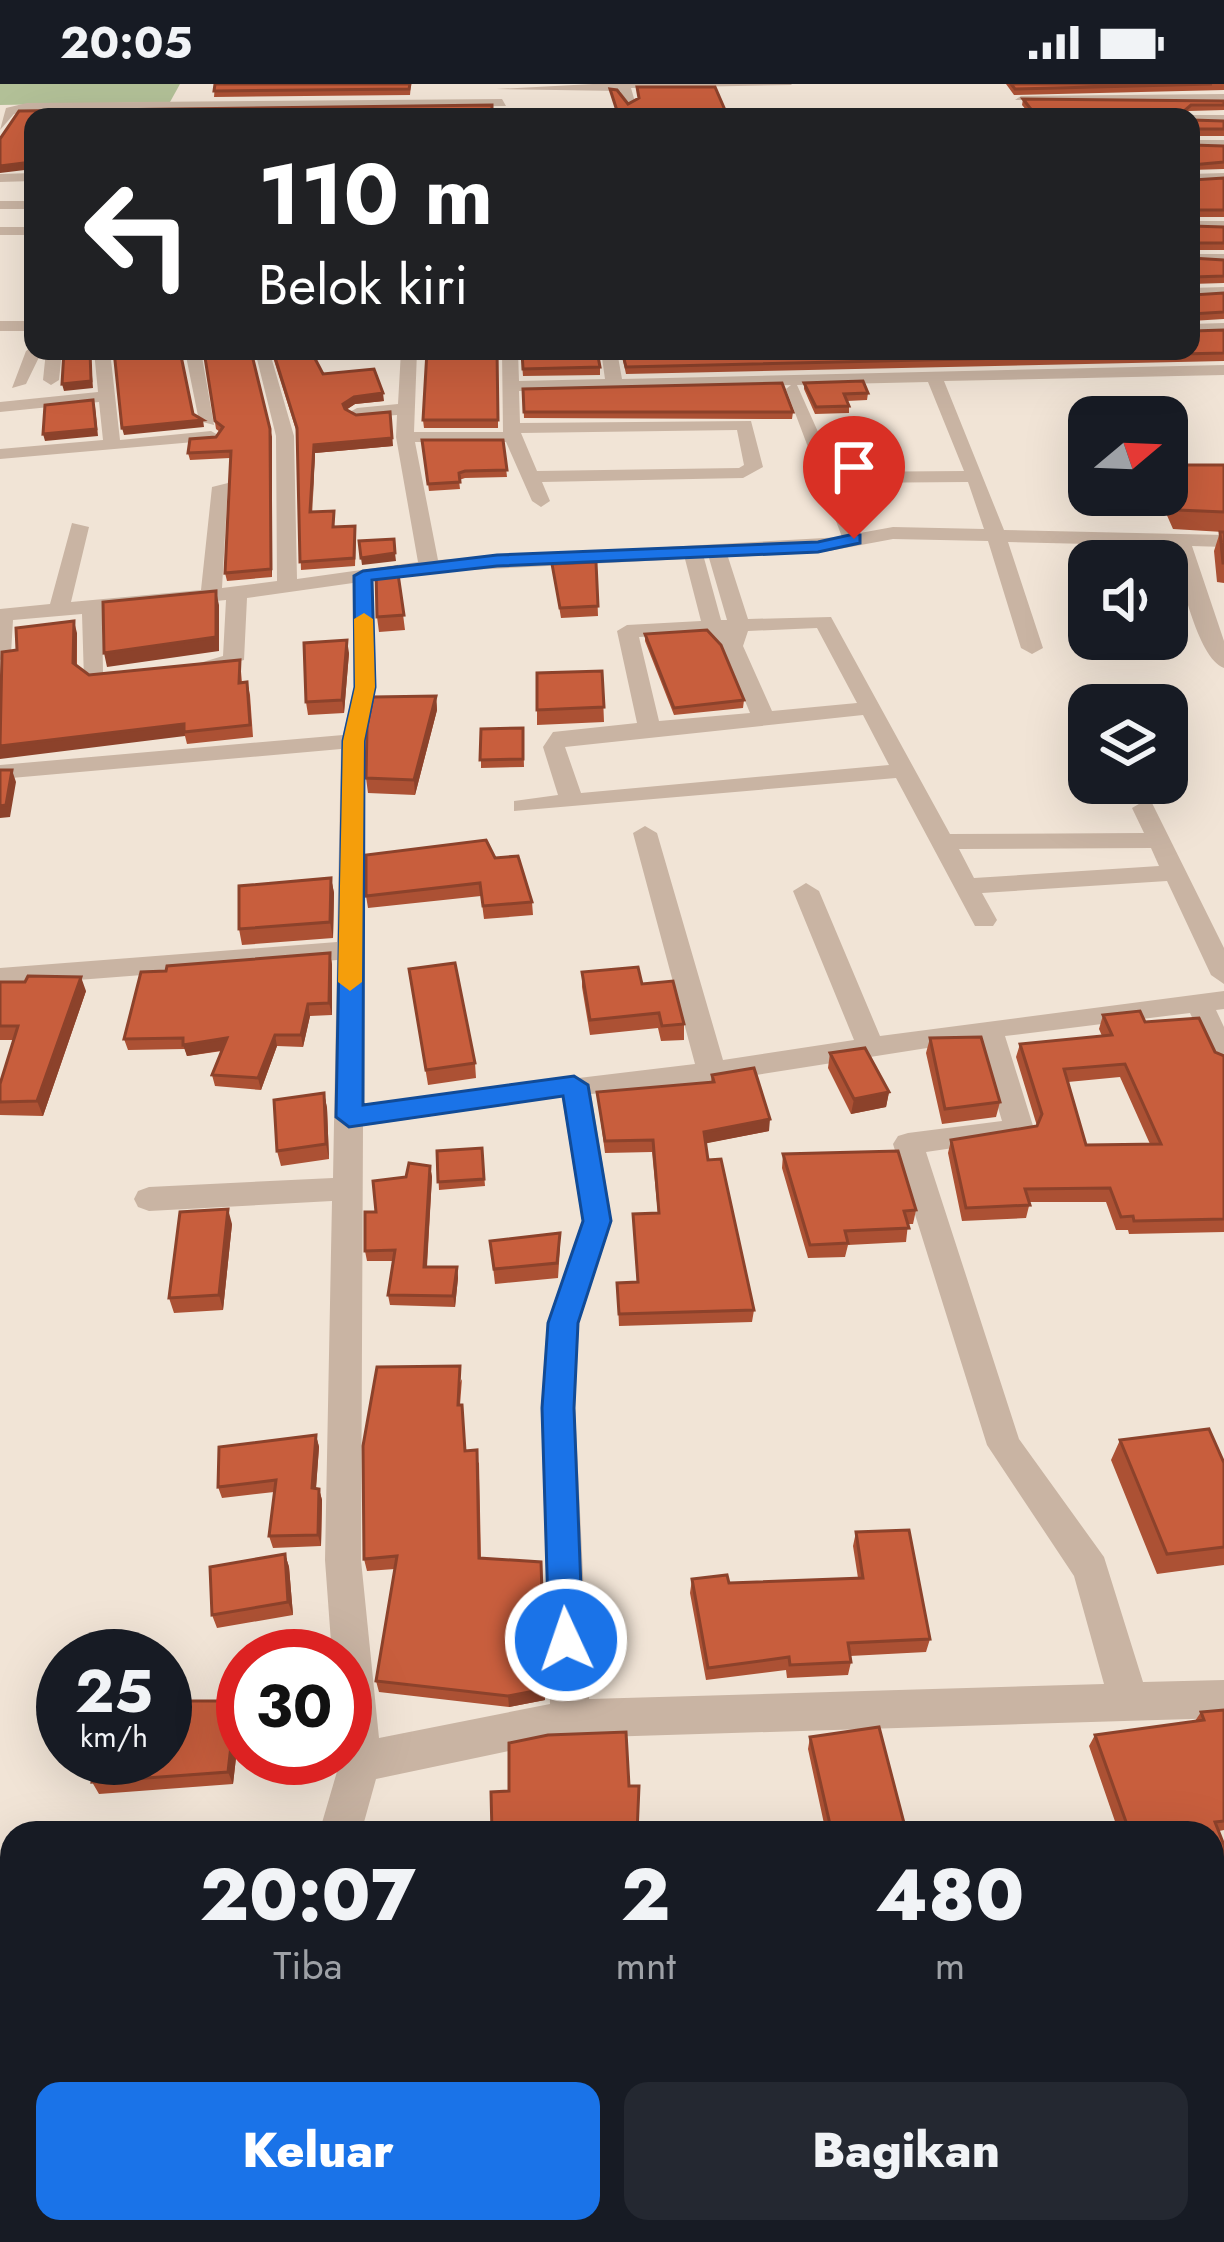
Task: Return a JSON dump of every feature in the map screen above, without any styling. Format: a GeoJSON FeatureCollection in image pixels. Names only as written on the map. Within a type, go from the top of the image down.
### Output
{"type":"FeatureCollection","features":[{"type":"Feature","properties":{"kind":"street"},"geometry":{"type":"LineString","coordinates":[[194,106],[200,84]]}},
{"type":"Feature","properties":{"kind":"street"},"geometry":{"type":"LineString","coordinates":[[267,106],[273,84]]}},
{"type":"Feature","properties":{"kind":"street"},"geometry":{"type":"LineString","coordinates":[[760,84],[767,101]]}},
{"type":"Feature","properties":{"kind":"street"},"geometry":{"type":"LineString","coordinates":[[1009,84],[1026,108]]}},
{"type":"Feature","properties":{"kind":"street"},"geometry":{"type":"LineString","coordinates":[[690,85],[697,106]]}},
{"type":"Feature","properties":{"kind":"street"},"geometry":{"type":"LineString","coordinates":[[437,108],[624,86],[786,85]]}},
{"type":"Feature","properties":{"kind":"street"},"geometry":{"type":"LineString","coordinates":[[624,86],[629,105]]}},
{"type":"Feature","properties":{"kind":"street"},"geometry":{"type":"LineString","coordinates":[[347,89],[419,88]]}},
{"type":"Feature","properties":{"kind":"street"},"geometry":{"type":"LineString","coordinates":[[1021,100],[1224,98]]}},
{"type":"Feature","properties":{"kind":"street"},"geometry":{"type":"LineString","coordinates":[[0,125],[10,110],[24,108]]}},
{"type":"Feature","properties":{"kind":"street"},"geometry":{"type":"LineString","coordinates":[[180,108],[202,108]]}},
{"type":"Feature","properties":{"kind":"street"},"geometry":{"type":"LineString","coordinates":[[245,108],[272,108]]}},
{"type":"Feature","properties":{"kind":"street"},"geometry":{"type":"LineString","coordinates":[[0,252],[6,231]]}},
{"type":"Feature","properties":{"kind":"street"},"geometry":{"type":"LineString","coordinates":[[9,384],[27,360]]}},
{"type":"Feature","properties":{"kind":"street"},"geometry":{"type":"LineString","coordinates":[[51,380],[53,360]]}},
{"type":"Feature","properties":{"kind":"street"},"geometry":{"type":"LineString","coordinates":[[102,360],[109,446]]}},
{"type":"Feature","properties":{"kind":"street"},"geometry":{"type":"LineString","coordinates":[[0,454],[109,446],[210,428],[195,360]]}},
{"type":"Feature","properties":{"kind":"street"},"geometry":{"type":"LineString","coordinates":[[264,360],[285,436],[287,586]]}},
{"type":"Feature","properties":{"kind":"street"},"geometry":{"type":"LineString","coordinates":[[409,360],[405,437],[429,566]]}},
{"type":"Feature","properties":{"kind":"street"},"geometry":{"type":"LineString","coordinates":[[511,360],[511,432],[541,501]]}},
{"type":"Feature","properties":{"kind":"street"},"geometry":{"type":"LineString","coordinates":[[610,360],[614,384]]}},
{"type":"Feature","properties":{"kind":"street"},"geometry":{"type":"LineString","coordinates":[[1123,360],[1131,372]]}},
{"type":"Feature","properties":{"kind":"street"},"geometry":{"type":"LineString","coordinates":[[512,386],[1224,370]]}},
{"type":"Feature","properties":{"kind":"street"},"geometry":{"type":"LineString","coordinates":[[9,384],[95,377]]}},
{"type":"Feature","properties":{"kind":"street"},"geometry":{"type":"LineString","coordinates":[[934,377],[998,535],[1032,648]]}},
{"type":"Feature","properties":{"kind":"street"},"geometry":{"type":"LineString","coordinates":[[794,389],[854,539]]}},
{"type":"Feature","properties":{"kind":"street"},"geometry":{"type":"LineString","coordinates":[[0,406],[104,396]]}},
{"type":"Feature","properties":{"kind":"street"},"geometry":{"type":"LineString","coordinates":[[357,413],[406,409]]}},
{"type":"Feature","properties":{"kind":"street"},"geometry":{"type":"LineString","coordinates":[[405,437],[745,424],[754,467],[743,473],[531,477]]}},
{"type":"Feature","properties":{"kind":"street"},"geometry":{"type":"LineString","coordinates":[[829,478],[974,476]]}},
{"type":"Feature","properties":{"kind":"street"},"geometry":{"type":"LineString","coordinates":[[212,595],[221,487]]}},
{"type":"Feature","properties":{"kind":"street"},"geometry":{"type":"LineString","coordinates":[[59,610],[80,527]]}},
{"type":"Feature","properties":{"kind":"street"},"geometry":{"type":"LineString","coordinates":[[597,577],[695,563],[717,554],[818,547],[893,532],[1180,540]]}},
{"type":"Feature","properties":{"kind":"street"},"geometry":{"type":"LineString","coordinates":[[1188,540],[1224,541]]}},
{"type":"Feature","properties":{"kind":"street"},"geometry":{"type":"LineString","coordinates":[[717,554],[739,624],[734,648]]}},
{"type":"Feature","properties":{"kind":"street"},"geometry":{"type":"LineString","coordinates":[[1188,560],[1224,662]]}},
{"type":"Feature","properties":{"kind":"street"},"geometry":{"type":"LineString","coordinates":[[0,654],[2,615],[212,595],[429,566],[695,563]]}},
{"type":"Feature","properties":{"kind":"street"},"geometry":{"type":"LineString","coordinates":[[695,563],[712,626],[734,648],[764,718]]}},
{"type":"Feature","properties":{"kind":"street"},"geometry":{"type":"LineString","coordinates":[[349,1629],[343,1560],[343,1343],[351,1189],[353,741],[365,687],[363,576]]}},
{"type":"Feature","properties":{"kind":"street"},"geometry":{"type":"LineString","coordinates":[[92,607],[92,675],[103,680],[233,660],[237,592]]}},
{"type":"Feature","properties":{"kind":"street"},"geometry":{"type":"LineString","coordinates":[[649,727],[627,631],[824,621],[984,920]]}},
{"type":"Feature","properties":{"kind":"street"},"geometry":{"type":"LineString","coordinates":[[572,801],[556,741],[649,727],[871,708]]}},
{"type":"Feature","properties":{"kind":"street"},"geometry":{"type":"LineString","coordinates":[[0,772],[353,741]]}},
{"type":"Feature","properties":{"kind":"street"},"geometry":{"type":"LineString","coordinates":[[522,806],[906,770]]}},
{"type":"Feature","properties":{"kind":"street"},"geometry":{"type":"LineString","coordinates":[[1144,808],[1224,975]]}},
{"type":"Feature","properties":{"kind":"street"},"geometry":{"type":"LineString","coordinates":[[645,833],[712,1072]]}},
{"type":"Feature","properties":{"kind":"street"},"geometry":{"type":"LineString","coordinates":[[944,842],[1157,840]]}},
{"type":"Feature","properties":{"kind":"street"},"geometry":{"type":"LineString","coordinates":[[967,886],[1175,873]]}},
{"type":"Feature","properties":{"kind":"street"},"geometry":{"type":"LineString","coordinates":[[806,891],[871,1047]]}},
{"type":"Feature","properties":{"kind":"street"},"geometry":{"type":"LineString","coordinates":[[0,977],[350,950]]}},
{"type":"Feature","properties":{"kind":"street"},"geometry":{"type":"LineString","coordinates":[[349,1117],[574,1085],[712,1072],[989,1029],[1212,1001],[1224,1057]]}},
{"type":"Feature","properties":{"kind":"street"},"geometry":{"type":"LineString","coordinates":[[989,1029],[1018,1129],[908,1144],[997,1426],[1027,1484],[1069,1533],[1091,1569],[1129,1702]]}},
{"type":"Feature","properties":{"kind":"street"},"geometry":{"type":"LineString","coordinates":[[570,1719],[558,1408],[563,1323],[597,1221],[574,1085]]}},
{"type":"Feature","properties":{"kind":"street"},"geometry":{"type":"LineString","coordinates":[[149,1198],[351,1189]]}},
{"type":"Feature","properties":{"kind":"street"},"geometry":{"type":"LineString","coordinates":[[372,1760],[570,1719],[1224,1699]]}},
{"type":"Feature","properties":{"kind":"street"},"geometry":{"type":"LineString","coordinates":[[344,1821],[354,1785]]}},
{"type":"Feature","properties":{"kind":"green space"},"geometry":{"type":"Polygon","coordinates":[[[0,84],[180,84],[170,102],[0,105],[0,84]]]}},
{"type":"Feature","properties":{"kind":"building"},"geometry":{"type":"Polygon","coordinates":[[[215,84],[410,84],[409,89],[214,91],[215,84]]]}},
{"type":"Feature","properties":{"kind":"building"},"geometry":{"type":"Polygon","coordinates":[[[1011,84],[1212,84],[1015,89],[1011,84]]]}},
{"type":"Feature","properties":{"kind":"building"},"geometry":{"type":"Polygon","coordinates":[[[637,87],[715,87],[724,108],[616,108],[610,89],[617,90],[628,104],[639,98],[637,87]]]}},
{"type":"Feature","properties":{"kind":"building"},"geometry":{"type":"Polygon","coordinates":[[[1023,99],[1224,101],[1224,105],[1188,108],[1030,108],[1023,99]]]}},
{"type":"Feature","properties":{"kind":"building"},"geometry":{"type":"Polygon","coordinates":[[[492,105],[492,108],[256,108],[492,105]]]}},
{"type":"Feature","properties":{"kind":"building"},"geometry":{"type":"Polygon","coordinates":[[[19,111],[24,111],[24,163],[0,166],[0,139],[19,111]]]}},
{"type":"Feature","properties":{"kind":"building"},"geometry":{"type":"Polygon","coordinates":[[[1200,120],[1224,121],[1224,129],[1200,129],[1200,120]]]}},
{"type":"Feature","properties":{"kind":"building"},"geometry":{"type":"Polygon","coordinates":[[[1200,145],[1224,146],[1224,162],[1200,164],[1200,145]]]}},
{"type":"Feature","properties":{"kind":"building"},"geometry":{"type":"Polygon","coordinates":[[[1224,178],[1224,210],[1200,210],[1200,180],[1224,178]]]}},
{"type":"Feature","properties":{"kind":"building"},"geometry":{"type":"Polygon","coordinates":[[[1200,226],[1224,227],[1224,243],[1200,243],[1200,226]]]}},
{"type":"Feature","properties":{"kind":"building"},"geometry":{"type":"Polygon","coordinates":[[[1200,259],[1224,260],[1224,276],[1200,277],[1200,259]]]}},
{"type":"Feature","properties":{"kind":"building"},"geometry":{"type":"Polygon","coordinates":[[[1224,293],[1224,312],[1200,313],[1200,295],[1224,293]]]}},
{"type":"Feature","properties":{"kind":"building"},"geometry":{"type":"Polygon","coordinates":[[[1224,330],[1224,353],[1200,354],[1200,331],[1224,330]]]}},
{"type":"Feature","properties":{"kind":"building"},"geometry":{"type":"Polygon","coordinates":[[[63,360],[90,360],[91,381],[62,384],[63,360]]]}},
{"type":"Feature","properties":{"kind":"building"},"geometry":{"type":"Polygon","coordinates":[[[115,360],[182,360],[193,414],[203,420],[122,428],[115,360]]]}},
{"type":"Feature","properties":{"kind":"building"},"geometry":{"type":"Polygon","coordinates":[[[205,360],[253,360],[270,429],[271,569],[225,573],[231,451],[188,453],[190,439],[216,437],[223,427],[215,421],[205,360]]]}},
{"type":"Feature","properties":{"kind":"building"},"geometry":{"type":"Polygon","coordinates":[[[276,360],[316,360],[323,374],[374,369],[383,393],[354,397],[343,404],[356,415],[390,412],[392,438],[314,445],[310,512],[334,511],[333,527],[355,526],[354,558],[300,562],[297,428],[276,360]]]}},
{"type":"Feature","properties":{"kind":"building"},"geometry":{"type":"Polygon","coordinates":[[[426,360],[497,360],[498,420],[423,420],[426,360]]]}},
{"type":"Feature","properties":{"kind":"building"},"geometry":{"type":"Polygon","coordinates":[[[522,360],[599,360],[600,367],[523,369],[522,360]]]}},
{"type":"Feature","properties":{"kind":"building"},"geometry":{"type":"Polygon","coordinates":[[[624,360],[925,360],[626,367],[624,360]]]}},
{"type":"Feature","properties":{"kind":"building"},"geometry":{"type":"Polygon","coordinates":[[[863,381],[868,393],[844,394],[849,406],[816,407],[804,383],[863,381]]]}},
{"type":"Feature","properties":{"kind":"building"},"geometry":{"type":"Polygon","coordinates":[[[782,383],[793,412],[524,412],[523,389],[782,383]]]}},
{"type":"Feature","properties":{"kind":"building"},"geometry":{"type":"Polygon","coordinates":[[[93,400],[96,429],[43,434],[45,405],[93,400]]]}},
{"type":"Feature","properties":{"kind":"building"},"geometry":{"type":"Polygon","coordinates":[[[422,440],[503,440],[507,470],[465,471],[459,473],[460,482],[428,484],[422,440]]]}},
{"type":"Feature","properties":{"kind":"building"},"geometry":{"type":"Polygon","coordinates":[[[1188,465],[1224,465],[1224,512],[1188,510],[1188,465]]]}},
{"type":"Feature","properties":{"kind":"building"},"geometry":{"type":"Polygon","coordinates":[[[394,539],[395,553],[361,558],[359,541],[394,539]]]}},
{"type":"Feature","properties":{"kind":"building"},"geometry":{"type":"Polygon","coordinates":[[[596,562],[598,606],[560,608],[552,564],[596,562]]]}},
{"type":"Feature","properties":{"kind":"building"},"geometry":{"type":"Polygon","coordinates":[[[397,567],[404,615],[377,617],[376,570],[397,567]]]}},
{"type":"Feature","properties":{"kind":"building"},"geometry":{"type":"Polygon","coordinates":[[[216,591],[216,637],[104,653],[103,602],[216,591]]]}},
{"type":"Feature","properties":{"kind":"building"},"geometry":{"type":"Polygon","coordinates":[[[74,621],[73,663],[89,675],[240,660],[239,683],[247,682],[250,725],[184,732],[184,724],[0,746],[2,652],[17,650],[16,628],[74,621]]]}},
{"type":"Feature","properties":{"kind":"building"},"geometry":{"type":"Polygon","coordinates":[[[707,630],[721,645],[744,700],[674,708],[645,634],[707,630]]]}},
{"type":"Feature","properties":{"kind":"building"},"geometry":{"type":"Polygon","coordinates":[[[347,640],[342,700],[306,702],[304,643],[347,640]]]}},
{"type":"Feature","properties":{"kind":"building"},"geometry":{"type":"Polygon","coordinates":[[[602,671],[604,707],[537,710],[537,673],[602,671]]]}},
{"type":"Feature","properties":{"kind":"building"},"geometry":{"type":"Polygon","coordinates":[[[436,696],[414,780],[366,778],[373,697],[436,696]]]}},
{"type":"Feature","properties":{"kind":"building"},"geometry":{"type":"Polygon","coordinates":[[[523,728],[523,759],[480,760],[481,729],[523,728]]]}},
{"type":"Feature","properties":{"kind":"building"},"geometry":{"type":"Polygon","coordinates":[[[0,770],[12,770],[6,805],[0,806],[0,770]]]}},
{"type":"Feature","properties":{"kind":"building"},"geometry":{"type":"Polygon","coordinates":[[[486,840],[495,858],[518,856],[532,902],[483,906],[480,883],[366,896],[366,855],[486,840]]]}},
{"type":"Feature","properties":{"kind":"building"},"geometry":{"type":"Polygon","coordinates":[[[331,878],[330,922],[239,929],[239,886],[331,878]]]}},
{"type":"Feature","properties":{"kind":"building"},"geometry":{"type":"Polygon","coordinates":[[[330,953],[329,1003],[308,1004],[301,1035],[275,1035],[258,1078],[212,1075],[227,1038],[183,1045],[183,1038],[124,1039],[141,972],[330,953]]]}},
{"type":"Feature","properties":{"kind":"building"},"geometry":{"type":"Polygon","coordinates":[[[455,963],[475,1063],[426,1070],[409,969],[455,963]]]}},
{"type":"Feature","properties":{"kind":"building"},"geometry":{"type":"Polygon","coordinates":[[[638,967],[642,984],[673,981],[684,1024],[662,1026],[659,1013],[590,1020],[582,972],[638,967]]]}},
{"type":"Feature","properties":{"kind":"building"},"geometry":{"type":"Polygon","coordinates":[[[28,976],[81,977],[37,1101],[0,1102],[0,1084],[18,1026],[0,1026],[0,982],[25,982],[28,976]]]}},
{"type":"Feature","properties":{"kind":"building"},"geometry":{"type":"Polygon","coordinates":[[[1140,1011],[1145,1022],[1199,1018],[1215,1052],[1224,1056],[1224,1219],[1134,1221],[1133,1216],[1121,1217],[1110,1188],[1025,1189],[1030,1205],[966,1208],[951,1140],[1037,1126],[1042,1114],[1020,1044],[1112,1035],[1103,1015],[1140,1011]],[[1125,1064],[1064,1069],[1086,1145],[1161,1144],[1125,1064]]]}},
{"type":"Feature","properties":{"kind":"building"},"geometry":{"type":"Polygon","coordinates":[[[981,1037],[1000,1102],[945,1109],[930,1038],[981,1037]]]}},
{"type":"Feature","properties":{"kind":"building"},"geometry":{"type":"Polygon","coordinates":[[[865,1048],[889,1092],[854,1099],[830,1053],[865,1048]]]}},
{"type":"Feature","properties":{"kind":"building"},"geometry":{"type":"Polygon","coordinates":[[[754,1068],[770,1119],[704,1132],[708,1160],[721,1159],[754,1310],[619,1314],[617,1283],[638,1282],[633,1214],[659,1213],[653,1140],[605,1141],[597,1092],[714,1082],[712,1075],[754,1068]]]}},
{"type":"Feature","properties":{"kind":"building"},"geometry":{"type":"Polygon","coordinates":[[[324,1093],[326,1144],[277,1151],[274,1100],[324,1093]]]}},
{"type":"Feature","properties":{"kind":"building"},"geometry":{"type":"Polygon","coordinates":[[[482,1148],[484,1179],[438,1182],[437,1151],[482,1148]]]}},
{"type":"Feature","properties":{"kind":"building"},"geometry":{"type":"Polygon","coordinates":[[[898,1151],[916,1210],[904,1211],[909,1228],[845,1231],[848,1243],[810,1245],[783,1154],[898,1151]]]}},
{"type":"Feature","properties":{"kind":"building"},"geometry":{"type":"Polygon","coordinates":[[[409,1163],[430,1166],[424,1267],[457,1267],[453,1296],[388,1295],[395,1250],[365,1251],[365,1212],[376,1212],[373,1181],[406,1177],[409,1163]]]}},
{"type":"Feature","properties":{"kind":"building"},"geometry":{"type":"Polygon","coordinates":[[[228,1209],[219,1295],[169,1298],[180,1212],[228,1209]]]}},
{"type":"Feature","properties":{"kind":"building"},"geometry":{"type":"Polygon","coordinates":[[[560,1233],[557,1263],[494,1269],[490,1241],[560,1233]]]}},
{"type":"Feature","properties":{"kind":"building"},"geometry":{"type":"Polygon","coordinates":[[[460,1366],[458,1405],[462,1405],[465,1451],[477,1450],[479,1558],[541,1562],[545,1689],[508,1696],[376,1681],[397,1556],[364,1559],[363,1446],[377,1367],[460,1366]]]}},
{"type":"Feature","properties":{"kind":"building"},"geometry":{"type":"Polygon","coordinates":[[[1209,1429],[1224,1463],[1224,1547],[1167,1554],[1120,1440],[1209,1429]]]}},
{"type":"Feature","properties":{"kind":"building"},"geometry":{"type":"Polygon","coordinates":[[[316,1435],[312,1488],[319,1489],[318,1535],[269,1536],[276,1480],[218,1487],[219,1447],[316,1435]]]}},
{"type":"Feature","properties":{"kind":"building"},"geometry":{"type":"Polygon","coordinates":[[[909,1530],[930,1639],[848,1643],[851,1662],[790,1665],[789,1657],[708,1668],[692,1579],[727,1575],[729,1583],[863,1578],[856,1532],[909,1530]]]}},
{"type":"Feature","properties":{"kind":"building"},"geometry":{"type":"Polygon","coordinates":[[[285,1554],[288,1602],[212,1615],[210,1567],[285,1554]]]}},
{"type":"Feature","properties":{"kind":"building"},"geometry":{"type":"Polygon","coordinates":[[[192,1701],[216,1701],[216,1773],[192,1775],[192,1701]]]}},
{"type":"Feature","properties":{"kind":"building"},"geometry":{"type":"Polygon","coordinates":[[[1224,1710],[1224,1821],[1126,1821],[1095,1735],[1204,1720],[1201,1712],[1224,1710]]]}},
{"type":"Feature","properties":{"kind":"building"},"geometry":{"type":"Polygon","coordinates":[[[879,1727],[903,1821],[829,1821],[810,1737],[879,1727]]]}},
{"type":"Feature","properties":{"kind":"building"},"geometry":{"type":"Polygon","coordinates":[[[626,1732],[629,1786],[639,1786],[638,1821],[492,1821],[491,1792],[509,1791],[509,1743],[548,1735],[626,1732]]]}},
{"type":"Feature","properties":{"kind":"slow traffic"},"geometry":{"type":"LineString","coordinates":[[350,982],[353,741],[365,687],[364,619]]}},
{"type":"Feature","properties":{"kind":"route"},"geometry":{"type":"LineString","coordinates":[[566,1640],[558,1408],[563,1323],[597,1221],[574,1085],[349,1117],[353,741],[365,687],[363,576],[497,561],[818,547],[854,539]]}}]}
